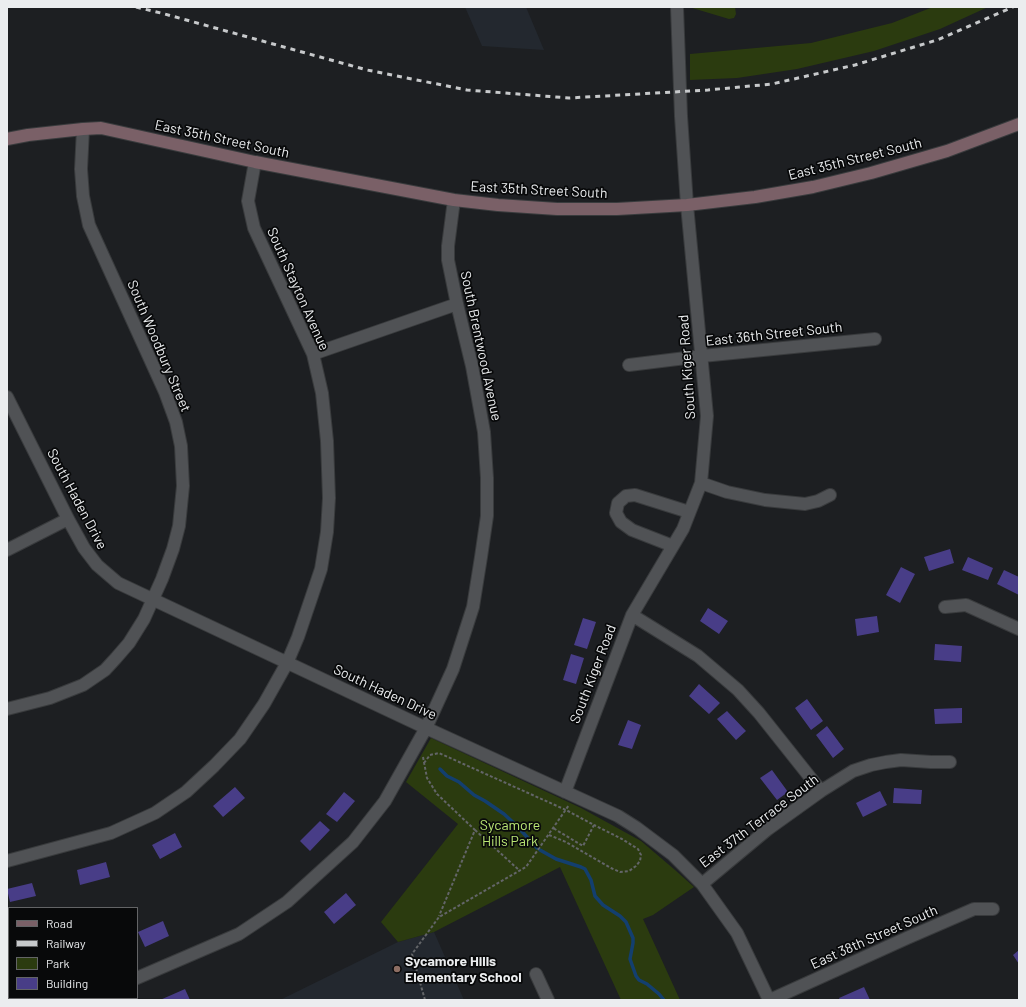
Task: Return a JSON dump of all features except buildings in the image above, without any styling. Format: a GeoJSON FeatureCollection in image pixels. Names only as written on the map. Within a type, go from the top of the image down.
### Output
{"type":"FeatureCollection","features":[{"type":"Feature","properties":{"kind":"main road","name":"East 35th Street South"},"geometry":{"type":"LineString","coordinates":[[7,139],[28,134],[101,128],[255,162],[454,200],[498,206],[557,209],[617,209],[688,205],[755,197],[813,187],[871,174],[947,151],[1019,124]]}},
{"type":"Feature","properties":{"kind":"street","name":"South Kiger Road"},"geometry":{"type":"LineString","coordinates":[[564,792],[632,615],[683,529],[701,483],[707,416],[681,116],[677,7]]}},
{"type":"Feature","properties":{"kind":"street","name":"South Woodbury Street"},"geometry":{"type":"LineString","coordinates":[[7,709],[50,698],[83,685],[105,670],[129,643],[144,619],[162,579],[173,549],[179,526],[183,486],[180,446],[176,422],[165,392],[89,225],[83,196],[81,169],[83,129]]}},
{"type":"Feature","properties":{"kind":"street","name":"South Stayton Avenue"},"geometry":{"type":"LineString","coordinates":[[7,861],[111,833],[155,813],[186,792],[240,739],[264,704],[287,663],[298,637],[321,569],[327,532],[329,498],[327,441],[322,393],[313,354],[254,228],[248,201],[255,162]]}},
{"type":"Feature","properties":{"kind":"street","name":"South Brentwood Avenue"},"geometry":{"type":"LineString","coordinates":[[426,728],[453,669],[473,607],[482,557],[487,516],[487,478],[484,432],[472,366],[448,260],[448,246],[454,200]]}},
{"type":"Feature","properties":{"kind":"street"},"geometry":{"type":"LineString","coordinates":[[313,354],[457,304]]}},
{"type":"Feature","properties":{"kind":"street","name":"East 36th Street South"},"geometry":{"type":"LineString","coordinates":[[628,365],[876,338]]}},
{"type":"Feature","properties":{"kind":"street","name":"South Haden Drive"},"geometry":{"type":"LineString","coordinates":[[7,397],[84,548],[97,565],[118,583],[426,728],[618,816],[637,828],[673,855],[702,884],[737,934],[770,1000]]}},
{"type":"Feature","properties":{"kind":"street"},"geometry":{"type":"LineString","coordinates":[[701,483],[727,492],[765,500],[805,504],[818,501],[830,495]]}},
{"type":"Feature","properties":{"kind":"street"},"geometry":{"type":"LineString","coordinates":[[673,546],[632,530],[621,522],[616,513],[618,503],[626,496],[635,495],[690,512]]}},
{"type":"Feature","properties":{"kind":"street"},"geometry":{"type":"LineString","coordinates":[[7,550],[68,519]]}},
{"type":"Feature","properties":{"kind":"street"},"geometry":{"type":"LineString","coordinates":[[945,607],[966,604],[1019,629]]}},
{"type":"Feature","properties":{"kind":"street"},"geometry":{"type":"LineString","coordinates":[[632,615],[698,656],[738,690],[759,713],[821,791]]}},
{"type":"Feature","properties":{"kind":"street"},"geometry":{"type":"LineString","coordinates":[[138,978],[239,934],[286,902],[353,842],[385,801],[426,728]]}},
{"type":"Feature","properties":{"kind":"street","name":"East 37th Terrace South"},"geometry":{"type":"LineString","coordinates":[[702,884],[768,829],[821,791],[853,771],[871,765],[901,760],[950,762]]}},
{"type":"Feature","properties":{"kind":"street","name":"East 38th Street South"},"geometry":{"type":"LineString","coordinates":[[770,1000],[974,909],[993,909]]}},
{"type":"Feature","properties":{"kind":"street"},"geometry":{"type":"LineString","coordinates":[[536,974],[548,1000]]}},
{"type":"Feature","properties":{"kind":"path"},"geometry":{"type":"LineString","coordinates":[[424,762],[430,755],[439,753],[566,810],[638,849],[641,855],[640,860],[636,866],[629,870],[620,872],[566,842],[549,835]]}},
{"type":"Feature","properties":{"kind":"path"},"geometry":{"type":"LineString","coordinates":[[423,756],[427,778],[437,794],[520,871]]}},
{"type":"Feature","properties":{"kind":"path"},"geometry":{"type":"LineString","coordinates":[[439,917],[526,867],[570,803]]}},
{"type":"Feature","properties":{"kind":"path"},"geometry":{"type":"LineString","coordinates":[[553,828],[583,846],[594,825]]}},
{"type":"Feature","properties":{"kind":"path"},"geometry":{"type":"LineString","coordinates":[[425,1000],[412,954],[439,917],[475,830]]}},
{"type":"Feature","properties":{"kind":"shaded area"},"geometry":{"type":"Polygon","coordinates":[[[465,7],[526,7],[544,50],[482,46],[465,7]]]}},
{"type":"Feature","properties":{"kind":"shaded area","name":"Sycamore Hills Elementary School"},"geometry":{"type":"Polygon","coordinates":[[[434,932],[464,1000],[280,1000],[398,942],[434,932]]]}},
{"type":"Feature","properties":{"kind":"green space"},"geometry":{"type":"Polygon","coordinates":[[[689,7],[735,7],[736,14],[734,18],[729,19],[689,7]]]}},
{"type":"Feature","properties":{"kind":"green space"},"geometry":{"type":"Polygon","coordinates":[[[933,7],[988,7],[940,29],[874,51],[797,69],[737,78],[690,80],[690,54],[811,43],[892,23],[933,7]]]}},
{"type":"Feature","properties":{"kind":"green space","name":"Sycamore Hills Park"},"geometry":{"type":"Polygon","coordinates":[[[431,738],[581,808],[641,841],[694,887],[653,915],[643,919],[680,1000],[621,1000],[560,867],[434,932],[398,942],[381,922],[458,824],[406,782],[431,738]]]}},
{"type":"Feature","properties":{"kind":"waterway"},"geometry":{"type":"LineString","coordinates":[[440,769],[447,776],[459,782],[474,795],[504,814],[537,848]]}},
{"type":"Feature","properties":{"kind":"waterway"},"geometry":{"type":"LineString","coordinates":[[540,850],[556,859],[585,869],[591,880],[595,896],[603,905],[620,916],[626,922],[633,938],[630,959],[636,976],[639,980],[647,984],[659,994],[664,1000]]}},
{"type":"Feature","properties":{"kind":"railway"},"geometry":{"type":"LineString","coordinates":[[136,7],[367,70],[467,90],[569,98],[708,90],[772,84],[855,65],[937,40],[1013,7]]}},
{"type":"Feature","properties":{"kind":"place","name":"Sycamore Hills Elementary School"},"geometry":{"type":"Point","coordinates":[397,969]}}]}
